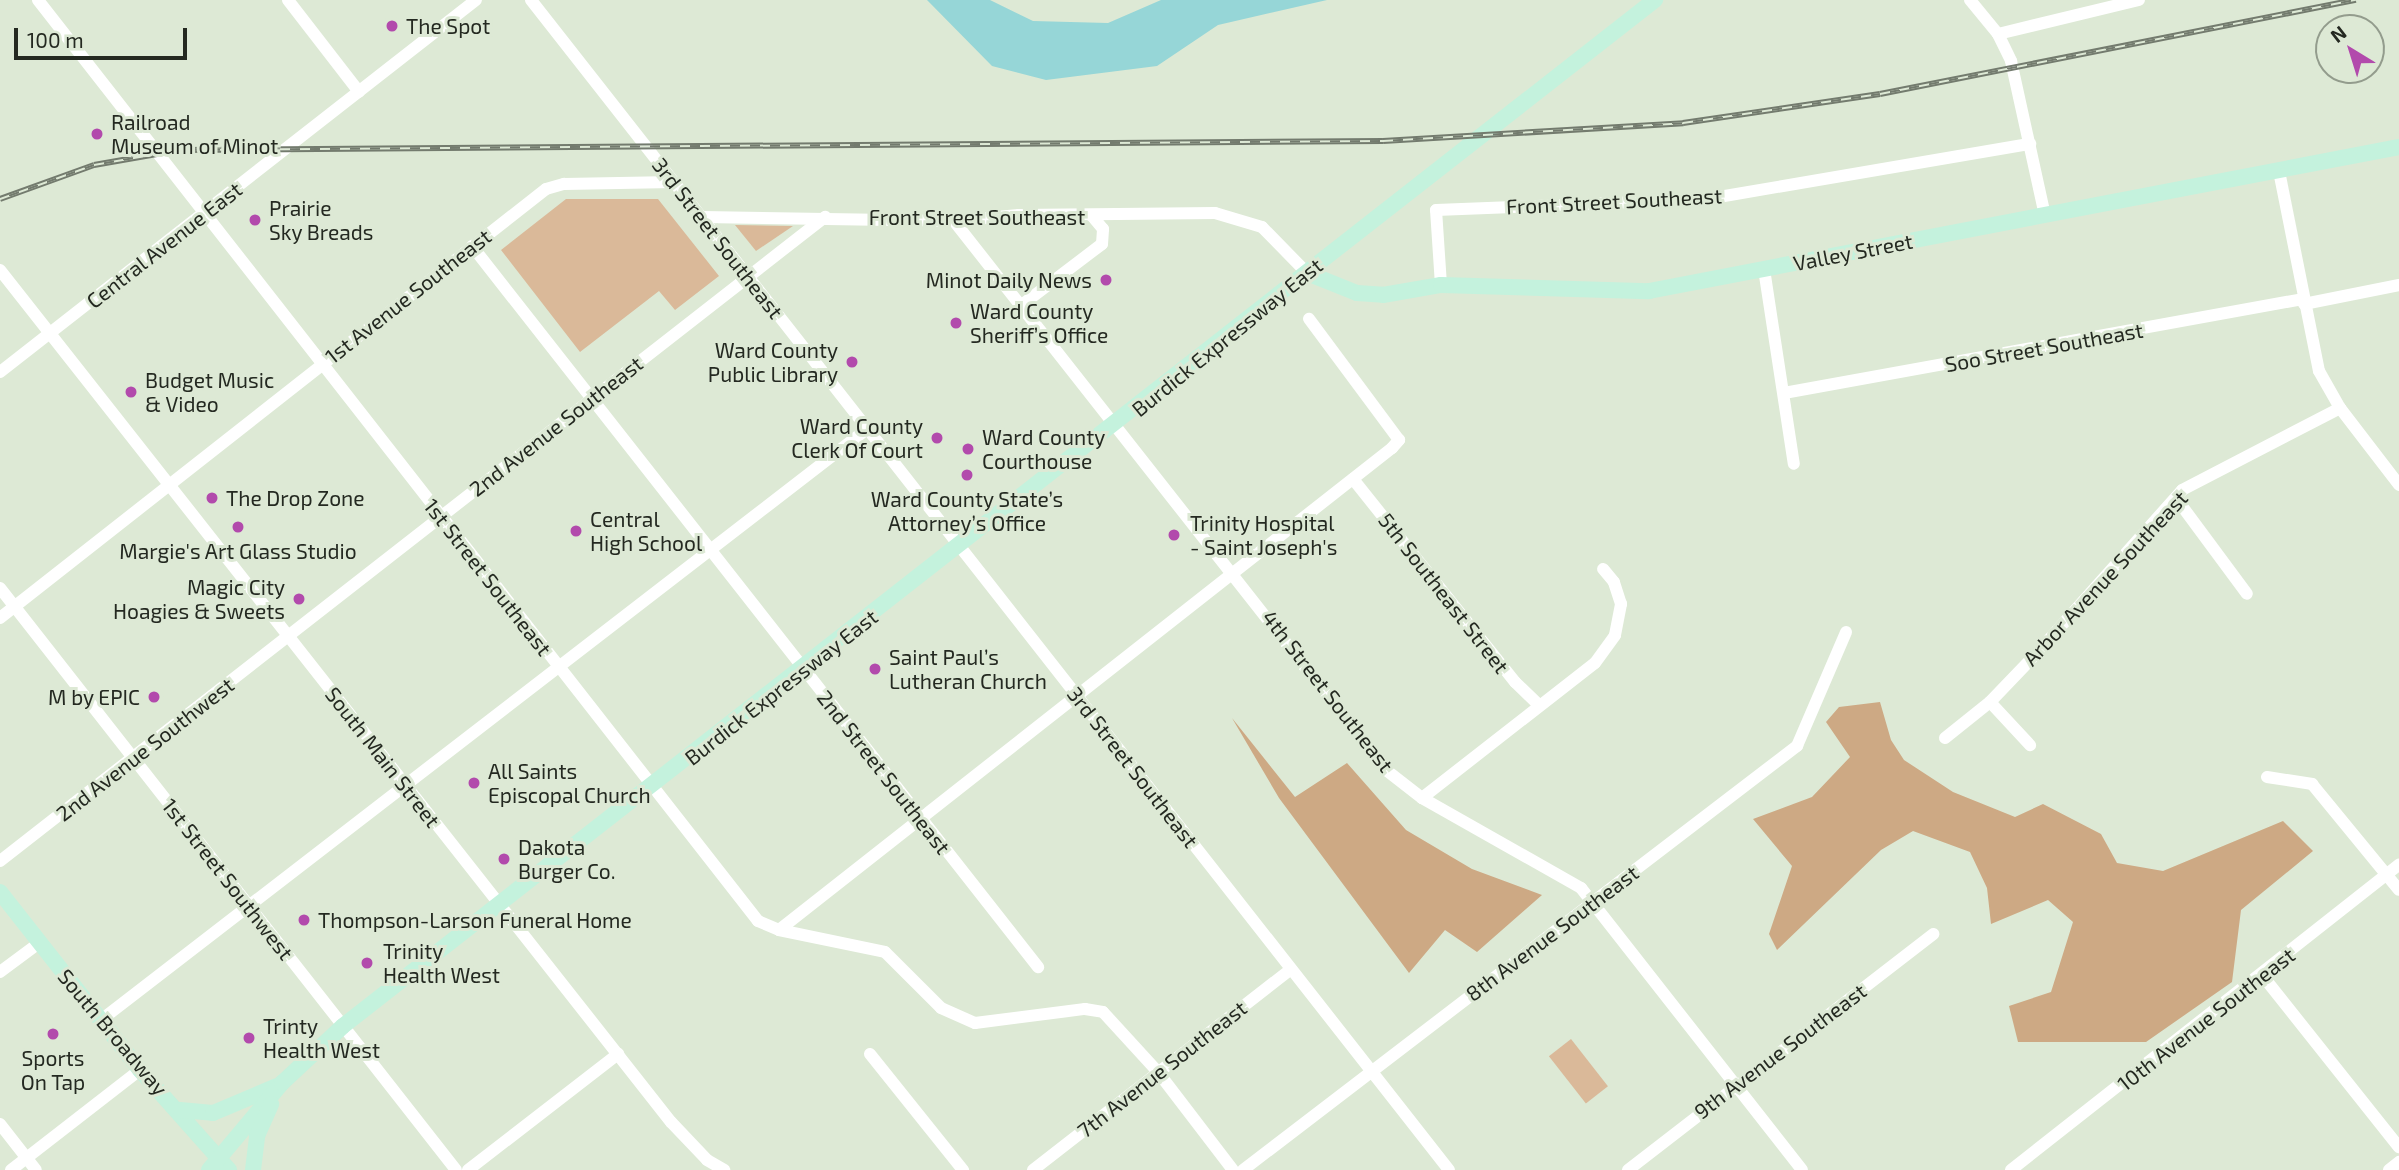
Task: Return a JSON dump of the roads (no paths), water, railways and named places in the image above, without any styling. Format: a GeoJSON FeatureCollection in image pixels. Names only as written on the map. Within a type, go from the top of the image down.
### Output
{"type":"FeatureCollection","features":[{"type":"Feature","properties":{"kind":"main road","name":"Burdick Expressway East"},"geometry":{"type":"LineString","coordinates":[[282,1083],[343,1026],[961,547],[1655,0]]}},
{"type":"Feature","properties":{"kind":"main road","name":"Valley Street"},"geometry":{"type":"LineString","coordinates":[[1307,272],[1357,293],[1383,295],[1441,285],[1649,291],[2399,147]]}},
{"type":"Feature","properties":{"kind":"main road","name":"South Broadway"},"geometry":{"type":"LineString","coordinates":[[0,892],[140,1070],[180,1110],[219,1166]]}},
{"type":"Feature","properties":{"kind":"main road"},"geometry":{"type":"LineString","coordinates":[[180,1110],[213,1113],[282,1083]]}},
{"type":"Feature","properties":{"kind":"main road"},"geometry":{"type":"LineString","coordinates":[[219,1166],[282,1083]]}},
{"type":"Feature","properties":{"kind":"main road"},"geometry":{"type":"LineString","coordinates":[[253,1170],[257,1136],[282,1083]]}},
{"type":"Feature","properties":{"kind":"street"},"geometry":{"type":"LineString","coordinates":[[288,0],[359,92]]}},
{"type":"Feature","properties":{"kind":"street","name":"Central Avenue East"},"geometry":{"type":"LineString","coordinates":[[0,372],[476,0]]}},
{"type":"Feature","properties":{"kind":"street","name":"3rd Street Southeast"},"geometry":{"type":"LineString","coordinates":[[531,0],[1449,1170]]}},
{"type":"Feature","properties":{"kind":"street"},"geometry":{"type":"LineString","coordinates":[[1970,0],[1998,34],[2011,61],[2045,215]]}},
{"type":"Feature","properties":{"kind":"street"},"geometry":{"type":"LineString","coordinates":[[1998,34],[2140,0]]}},
{"type":"Feature","properties":{"kind":"street","name":"1st Street Southeast"},"geometry":{"type":"LineString","coordinates":[[42,6],[758,921],[779,930]]}},
{"type":"Feature","properties":{"kind":"street","name":"Front Street Southeast"},"geometry":{"type":"LineString","coordinates":[[1441,285],[1436,210],[1707,199],[2030,144]]}},
{"type":"Feature","properties":{"kind":"street"},"geometry":{"type":"LineString","coordinates":[[2279,171],[2319,371],[2340,408],[2399,485]]}},
{"type":"Feature","properties":{"kind":"street","name":"1st Avenue Southeast"},"geometry":{"type":"LineString","coordinates":[[0,618],[546,189],[564,184],[674,182]]}},
{"type":"Feature","properties":{"kind":"street","name":"Front Street Southeast"},"geometry":{"type":"LineString","coordinates":[[702,216],[954,221],[1019,215],[1215,213],[1250,222],[1270,234],[1307,272]]}},
{"type":"Feature","properties":{"kind":"street"},"geometry":{"type":"LineString","coordinates":[[1019,307],[1102,244],[1103,229],[1093,216]]}},
{"type":"Feature","properties":{"kind":"street","name":"2nd Avenue Southeast"},"geometry":{"type":"LineString","coordinates":[[289,638],[747,275],[825,217]]}},
{"type":"Feature","properties":{"kind":"street","name":"4th Street Southeast"},"geometry":{"type":"LineString","coordinates":[[954,221],[1019,307],[1234,571],[1387,769],[1422,798],[1581,888],[1802,1170]]}},
{"type":"Feature","properties":{"kind":"street","name":"2nd Street Southeast"},"geometry":{"type":"LineString","coordinates":[[472,246],[1038,967]]}},
{"type":"Feature","properties":{"kind":"street","name":"South Main Street"},"geometry":{"type":"LineString","coordinates":[[0,270],[671,1122],[707,1160],[724,1170]]}},
{"type":"Feature","properties":{"kind":"street"},"geometry":{"type":"LineString","coordinates":[[1764,270],[1794,464]]}},
{"type":"Feature","properties":{"kind":"street","name":"Soo Street Southeast"},"geometry":{"type":"LineString","coordinates":[[1784,393],[2399,285]]}},
{"type":"Feature","properties":{"kind":"street"},"geometry":{"type":"LineString","coordinates":[[779,930],[1399,440],[1309,319]]}},
{"type":"Feature","properties":{"kind":"street","name":"Arbor Avenue Southeast"},"geometry":{"type":"LineString","coordinates":[[1945,738],[1990,702],[2176,498],[2340,408]]}},
{"type":"Feature","properties":{"kind":"street"},"geometry":{"type":"LineString","coordinates":[[101,1020],[867,429]]}},
{"type":"Feature","properties":{"kind":"street","name":"5th Southeast Street"},"geometry":{"type":"LineString","coordinates":[[1353,479],[1515,682],[1539,705]]}},
{"type":"Feature","properties":{"kind":"street"},"geometry":{"type":"LineString","coordinates":[[2176,498],[2247,594]]}},
{"type":"Feature","properties":{"kind":"street"},"geometry":{"type":"LineString","coordinates":[[1422,798],[1595,663],[1615,635],[1621,604],[1614,582],[1603,569]]}},
{"type":"Feature","properties":{"kind":"street","name":"1st Street Southwest"},"geometry":{"type":"LineString","coordinates":[[0,588],[456,1170]]}},
{"type":"Feature","properties":{"kind":"street","name":"8th Avenue Southeast"},"geometry":{"type":"LineString","coordinates":[[1243,1170],[1592,900],[1797,746],[1846,632]]}},
{"type":"Feature","properties":{"kind":"street","name":"2nd Avenue Southwest"},"geometry":{"type":"LineString","coordinates":[[0,861],[289,638]]}},
{"type":"Feature","properties":{"kind":"street"},"geometry":{"type":"LineString","coordinates":[[1990,702],[2029,745]]}},
{"type":"Feature","properties":{"kind":"street"},"geometry":{"type":"LineString","coordinates":[[2267,777],[2312,784],[2399,890]]}},
{"type":"Feature","properties":{"kind":"street","name":"10th Avenue Southeast"},"geometry":{"type":"LineString","coordinates":[[2011,1170],[2399,865]]}},
{"type":"Feature","properties":{"kind":"street"},"geometry":{"type":"LineString","coordinates":[[779,930],[885,952],[941,1008],[975,1023],[1085,1009],[1103,1012],[1158,1072],[1233,1170]]}},
{"type":"Feature","properties":{"kind":"street","name":"9th Avenue Southeast"},"geometry":{"type":"LineString","coordinates":[[1628,1170],[1734,1083],[1933,934]]}},
{"type":"Feature","properties":{"kind":"street"},"geometry":{"type":"LineString","coordinates":[[0,972],[39,943]]}},
{"type":"Feature","properties":{"kind":"street","name":"7th Avenue Southeast"},"geometry":{"type":"LineString","coordinates":[[1033,1170],[1291,968]]}},
{"type":"Feature","properties":{"kind":"street"},"geometry":{"type":"LineString","coordinates":[[2262,975],[2399,1147]]}},
{"type":"Feature","properties":{"kind":"street"},"geometry":{"type":"LineString","coordinates":[[468,1170],[618,1054]]}},
{"type":"Feature","properties":{"kind":"street"},"geometry":{"type":"LineString","coordinates":[[870,1054],[963,1170]]}},
{"type":"Feature","properties":{"kind":"street"},"geometry":{"type":"LineString","coordinates":[[11,1170],[140,1070]]}},
{"type":"Feature","properties":{"kind":"street"},"geometry":{"type":"LineString","coordinates":[[0,1124],[36,1170]]}},
{"type":"Feature","properties":{"kind":"street"},"geometry":{"type":"LineString","coordinates":[[2389,1170],[2399,1162]]}},
{"type":"Feature","properties":{"kind":"water"},"geometry":{"type":"Polygon","coordinates":[[[927,0],[990,0],[1033,21],[1108,23],[1161,0],[1327,0],[1218,25],[1157,66],[1046,80],[992,66],[927,0]]]}},
{"type":"Feature","properties":{"kind":"railway"},"geometry":{"type":"LineString","coordinates":[[0,199],[94,165],[180,150],[1383,141],[1683,123],[1880,94],[2356,0]]}},
{"type":"Feature","properties":{"kind":"place","name":"The Spot"},"geometry":{"type":"Point","coordinates":[392,26]}},
{"type":"Feature","properties":{"kind":"place","name":"Railroad Museum of Minot"},"geometry":{"type":"Point","coordinates":[97,134]}},
{"type":"Feature","properties":{"kind":"place","name":"Prairie Sky Breads"},"geometry":{"type":"Point","coordinates":[255,220]}},
{"type":"Feature","properties":{"kind":"place","name":"Minot Daily News"},"geometry":{"type":"Point","coordinates":[1106,280]}},
{"type":"Feature","properties":{"kind":"place","name":"Ward County Sheriff’s Office"},"geometry":{"type":"Point","coordinates":[956,323]}},
{"type":"Feature","properties":{"kind":"place","name":"Ward County Public Library"},"geometry":{"type":"Point","coordinates":[852,362]}},
{"type":"Feature","properties":{"kind":"place","name":"Budget Music & Video"},"geometry":{"type":"Point","coordinates":[131,392]}},
{"type":"Feature","properties":{"kind":"place","name":"Ward County Clerk Of Court"},"geometry":{"type":"Point","coordinates":[937,438]}},
{"type":"Feature","properties":{"kind":"place","name":"Ward County Courthouse"},"geometry":{"type":"Point","coordinates":[968,449]}},
{"type":"Feature","properties":{"kind":"place","name":"Ward County State’s Attorney’s Office"},"geometry":{"type":"Point","coordinates":[967,475]}},
{"type":"Feature","properties":{"kind":"place","name":"The Drop Zone"},"geometry":{"type":"Point","coordinates":[212,498]}},
{"type":"Feature","properties":{"kind":"place","name":"Margie's Art Glass Studio"},"geometry":{"type":"Point","coordinates":[238,527]}},
{"type":"Feature","properties":{"kind":"place","name":"Central High School"},"geometry":{"type":"Point","coordinates":[576,531]}},
{"type":"Feature","properties":{"kind":"place","name":"Trinity Hospital - Saint Joseph's"},"geometry":{"type":"Point","coordinates":[1174,535]}},
{"type":"Feature","properties":{"kind":"place","name":"Magic City Hoagies & Sweets"},"geometry":{"type":"Point","coordinates":[299,599]}},
{"type":"Feature","properties":{"kind":"place","name":"Saint Paul’s Lutheran Church"},"geometry":{"type":"Point","coordinates":[875,669]}},
{"type":"Feature","properties":{"kind":"place","name":"M by EPIC"},"geometry":{"type":"Point","coordinates":[154,697]}},
{"type":"Feature","properties":{"kind":"place","name":"All Saints Episcopal Church"},"geometry":{"type":"Point","coordinates":[474,783]}},
{"type":"Feature","properties":{"kind":"place","name":"Dakota Burger Co."},"geometry":{"type":"Point","coordinates":[504,859]}},
{"type":"Feature","properties":{"kind":"place","name":"Thompson-Larson Funeral Home"},"geometry":{"type":"Point","coordinates":[304,920]}},
{"type":"Feature","properties":{"kind":"place","name":"Trinity Health West"},"geometry":{"type":"Point","coordinates":[367,963]}},
{"type":"Feature","properties":{"kind":"place","name":"Sports On Tap"},"geometry":{"type":"Point","coordinates":[53,1034]}},
{"type":"Feature","properties":{"kind":"place","name":"Trinty Health West"},"geometry":{"type":"Point","coordinates":[249,1038]}}]}
